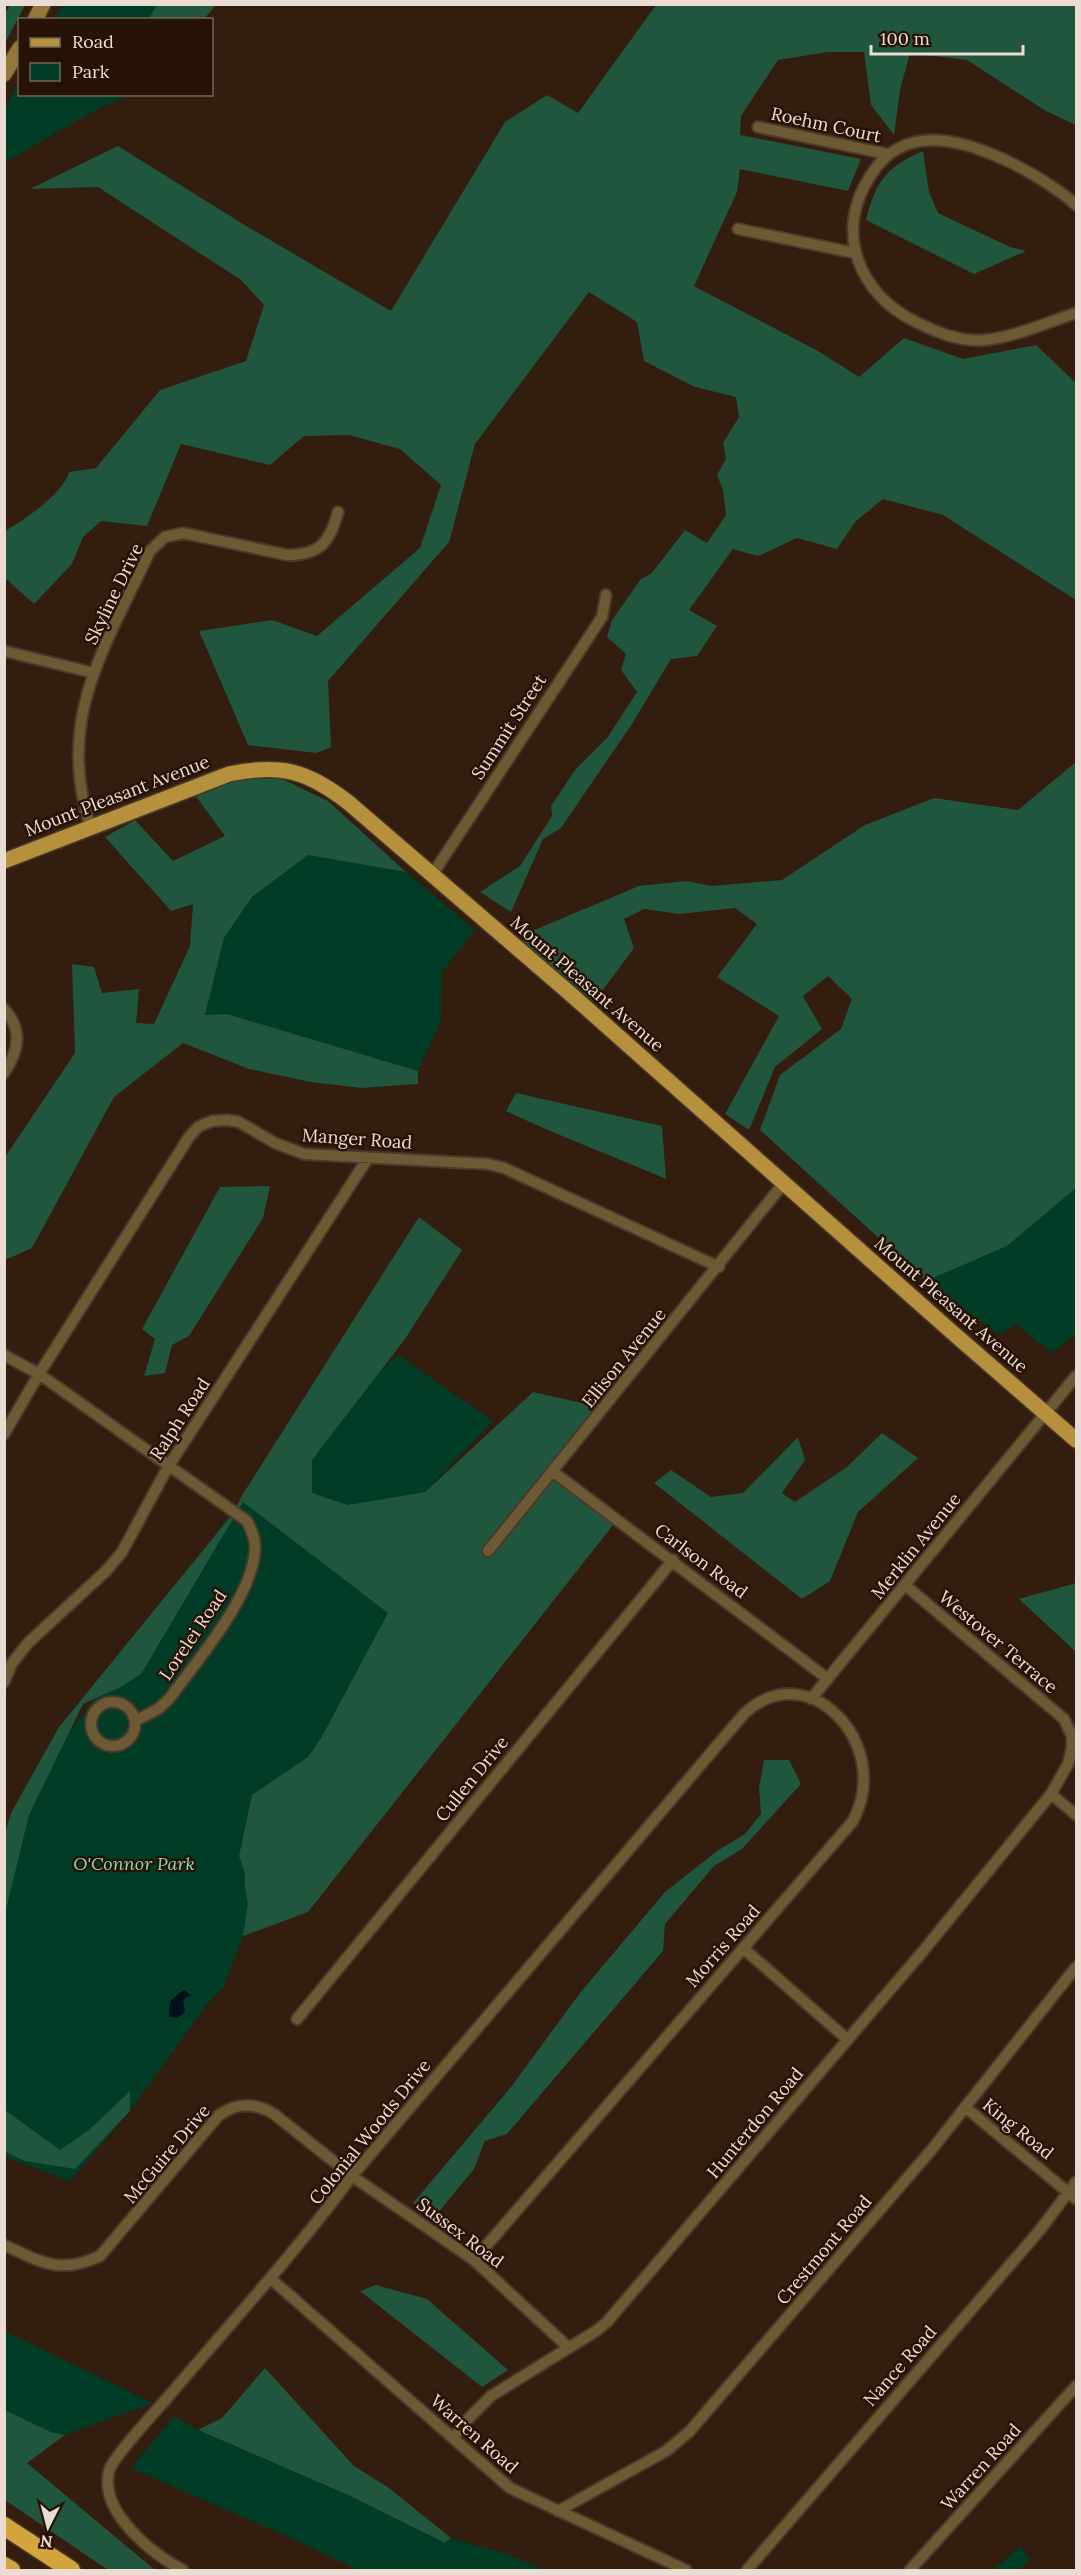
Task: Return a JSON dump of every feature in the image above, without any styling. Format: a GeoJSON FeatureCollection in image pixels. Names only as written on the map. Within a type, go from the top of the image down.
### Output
{"type":"FeatureCollection","features":[{"type":"Feature","properties":{"kind":"highway"},"geometry":{"type":"LineString","coordinates":[[4,2526],[71,2571]]}},
{"type":"Feature","properties":{"kind":"highway"},"geometry":{"type":"LineString","coordinates":[[4,2566],[10,2571]]}},
{"type":"Feature","properties":{"kind":"main road"},"geometry":{"type":"LineString","coordinates":[[36,18],[43,4]]}},
{"type":"Feature","properties":{"kind":"main road"},"geometry":{"type":"LineString","coordinates":[[4,74],[18,51]]}},
{"type":"Feature","properties":{"kind":"main road","name":"Mount Pleasant Avenue"},"geometry":{"type":"LineString","coordinates":[[4,861],[229,774],[267,768],[281,769],[313,778],[329,787],[575,998],[783,1184],[1077,1440]]}},
{"type":"Feature","properties":{"kind":"street","name":"Roehm Court"},"geometry":{"type":"LineString","coordinates":[[758,127],[887,154]]}},
{"type":"Feature","properties":{"kind":"street"},"geometry":{"type":"LineString","coordinates":[[1077,205],[1053,187],[979,148],[962,142],[929,140],[912,142],[887,154],[868,178],[859,198],[854,225],[855,254],[865,277],[882,300],[910,319],[943,335],[973,340],[997,338],[1077,313]]}},
{"type":"Feature","properties":{"kind":"street"},"geometry":{"type":"LineString","coordinates":[[738,229],[855,254]]}},
{"type":"Feature","properties":{"kind":"street","name":"Skyline Drive"},"geometry":{"type":"LineString","coordinates":[[91,828],[79,783],[77,745],[82,712],[94,673],[150,551],[165,537],[183,533],[287,555],[303,555],[314,550],[332,534],[338,512]]}},
{"type":"Feature","properties":{"kind":"street","name":"Summit Street"},"geometry":{"type":"LineString","coordinates":[[432,875],[602,617],[606,595]]}},
{"type":"Feature","properties":{"kind":"street"},"geometry":{"type":"LineString","coordinates":[[4,651],[94,673]]}},
{"type":"Feature","properties":{"kind":"street"},"geometry":{"type":"LineString","coordinates":[[4,1009],[15,1023],[18,1038],[14,1056],[6,1071]]}},
{"type":"Feature","properties":{"kind":"street","name":"Manger Road"},"geometry":{"type":"LineString","coordinates":[[4,1434],[39,1374],[183,1147],[198,1127],[212,1121],[239,1122],[288,1150],[304,1154],[488,1164],[504,1168],[719,1267]]}},
{"type":"Feature","properties":{"kind":"street","name":"Ralph Road"},"geometry":{"type":"LineString","coordinates":[[4,1682],[12,1663],[29,1642],[106,1571],[122,1552],[168,1467],[368,1158]]}},
{"type":"Feature","properties":{"kind":"street","name":"Ellison Avenue"},"geometry":{"type":"LineString","coordinates":[[488,1551],[719,1267],[783,1184]]}},
{"type":"Feature","properties":{"kind":"street","name":"Lorelei Road"},"geometry":{"type":"LineString","coordinates":[[4,1355],[39,1374],[247,1521],[254,1534],[255,1548],[250,1570],[235,1608],[169,1699],[158,1709],[135,1721]]}},
{"type":"Feature","properties":{"kind":"street","name":"Merklin Avenue"},"geometry":{"type":"LineString","coordinates":[[811,1699],[1077,1376]]}},
{"type":"Feature","properties":{"kind":"street","name":"Carlson Road"},"geometry":{"type":"LineString","coordinates":[[552,1471],[828,1678]]}},
{"type":"Feature","properties":{"kind":"street","name":"Cullen Drive"},"geometry":{"type":"LineString","coordinates":[[297,2019],[673,1560]]}},
{"type":"Feature","properties":{"kind":"street","name":"Westover Terrace"},"geometry":{"type":"LineString","coordinates":[[905,1585],[1064,1719],[1072,1736],[1072,1748],[1068,1764],[1051,1794]]}},
{"type":"Feature","properties":{"kind":"street","name":"Morris Road"},"geometry":{"type":"LineString","coordinates":[[474,2260],[848,1828],[857,1813],[863,1796],[865,1770],[854,1738],[838,1717],[811,1699],[795,1695],[776,1696],[758,1702],[743,1714]]}},
{"type":"Feature","properties":{"kind":"street"},"geometry":{"type":"LineString","coordinates":[[112,1702],[124,1706],[133,1715],[135,1721],[135,1728],[128,1740],[116,1746],[103,1744],[97,1740],[91,1729],[93,1716],[106,1703],[112,1702]]}},
{"type":"Feature","properties":{"kind":"street","name":"Colonial Woods Drive"},"geometry":{"type":"LineString","coordinates":[[183,2571],[134,2536],[108,2494],[109,2470],[137,2432],[315,2226],[352,2176],[743,1714]]}},
{"type":"Feature","properties":{"kind":"street"},"geometry":{"type":"LineString","coordinates":[[1051,1794],[1077,1815]]}},
{"type":"Feature","properties":{"kind":"street","name":"Hunterdon Road"},"geometry":{"type":"LineString","coordinates":[[453,2438],[491,2396],[607,2322],[848,2040],[1051,1794]]}},
{"type":"Feature","properties":{"kind":"street"},"geometry":{"type":"LineString","coordinates":[[743,1948],[848,2040]]}},
{"type":"Feature","properties":{"kind":"street","name":"Crestmont Road"},"geometry":{"type":"LineString","coordinates":[[558,2511],[666,2451],[689,2432],[965,2107],[1077,1967]]}},
{"type":"Feature","properties":{"kind":"street","name":"McGuire Drive"},"geometry":{"type":"LineString","coordinates":[[4,2245],[35,2259],[58,2266],[72,2267],[100,2256],[219,2115],[230,2107],[247,2104],[262,2107],[352,2176]]}},
{"type":"Feature","properties":{"kind":"street","name":"King Road"},"geometry":{"type":"LineString","coordinates":[[965,2107],[1073,2196]]}},
{"type":"Feature","properties":{"kind":"street","name":"Sussex Road"},"geometry":{"type":"LineString","coordinates":[[352,2176],[474,2260],[569,2348]]}},
{"type":"Feature","properties":{"kind":"street","name":"Nance Road"},"geometry":{"type":"LineString","coordinates":[[747,2571],[1040,2229],[1073,2196],[1077,2182]]}},
{"type":"Feature","properties":{"kind":"street","name":"Warren Road"},"geometry":{"type":"LineString","coordinates":[[270,2278],[510,2488],[686,2571]]}},
{"type":"Feature","properties":{"kind":"street","name":"Warren Road"},"geometry":{"type":"LineString","coordinates":[[910,2571],[1077,2386]]}},
{"type":"Feature","properties":{"kind":"green space"},"geometry":{"type":"Polygon","coordinates":[[[157,4],[216,5],[205,18],[149,18],[157,4]]]}},
{"type":"Feature","properties":{"kind":"green space"},"geometry":{"type":"Polygon","coordinates":[[[10,5],[25,5],[5,43],[5,13],[10,5]]]}},
{"type":"Feature","properties":{"kind":"green space"},"geometry":{"type":"Polygon","coordinates":[[[63,5],[157,5],[149,18],[55,18],[63,5]]]}},
{"type":"Feature","properties":{"kind":"green space"},"geometry":{"type":"Polygon","coordinates":[[[656,5],[1076,5],[1076,125],[1046,111],[967,60],[910,53],[900,90],[894,135],[871,105],[864,52],[828,52],[778,60],[741,116],[740,135],[861,159],[848,191],[740,169],[737,192],[694,286],[818,351],[859,377],[904,338],[963,359],[1036,345],[1076,383],[1076,600],[943,515],[883,499],[855,522],[837,549],[797,538],[758,556],[733,549],[689,610],[717,626],[697,656],[671,659],[632,724],[561,828],[543,839],[511,912],[480,892],[520,866],[552,816],[551,806],[575,770],[607,738],[637,692],[621,670],[626,654],[607,637],[612,620],[641,579],[651,574],[685,530],[707,543],[726,515],[723,490],[717,475],[726,459],[723,443],[739,417],[736,397],[695,387],[644,361],[637,322],[589,292],[475,444],[449,542],[328,681],[331,747],[316,753],[248,745],[199,631],[272,620],[317,636],[420,548],[441,485],[400,449],[349,435],[304,436],[270,465],[181,444],[147,526],[101,521],[83,537],[72,564],[34,604],[5,578],[5,531],[52,497],[60,489],[69,472],[96,468],[160,390],[246,361],[264,305],[241,280],[98,187],[30,189],[118,146],[243,224],[391,311],[505,122],[547,95],[578,113],[656,5]]]}},
{"type":"Feature","properties":{"kind":"green space"},"geometry":{"type":"Polygon","coordinates":[[[18,83],[18,96],[128,96],[100,108],[5,162],[5,108],[18,83]]]}},
{"type":"Feature","properties":{"kind":"green space"},"geometry":{"type":"Polygon","coordinates":[[[923,151],[929,192],[938,213],[1010,247],[1026,251],[974,274],[866,220],[874,195],[884,177],[900,163],[923,151]]]}},
{"type":"Feature","properties":{"kind":"green space"},"geometry":{"type":"Polygon","coordinates":[[[1076,762],[1076,1188],[1007,1246],[926,1281],[760,1130],[780,1075],[841,1029],[852,999],[828,976],[803,996],[822,1029],[775,1067],[749,1130],[725,1114],[779,1016],[717,977],[757,924],[735,908],[679,914],[644,909],[624,919],[634,948],[594,1002],[521,942],[532,931],[639,886],[686,881],[712,886],[782,880],[865,825],[934,798],[1018,810],[1076,762]]]}},
{"type":"Feature","properties":{"kind":"green space"},"geometry":{"type":"Polygon","coordinates":[[[242,779],[282,779],[328,801],[406,872],[308,855],[252,897],[224,938],[205,1015],[227,1014],[418,1071],[418,1084],[361,1088],[311,1082],[249,1069],[183,1043],[114,1097],[32,1248],[5,1260],[5,1157],[75,1053],[72,964],[94,967],[102,993],[139,989],[136,1023],[154,1024],[190,946],[193,904],[171,911],[105,837],[135,820],[173,861],[225,836],[195,795],[242,779]]]}},
{"type":"Feature","properties":{"kind":"green space"},"geometry":{"type":"Polygon","coordinates":[[[308,855],[406,872],[475,930],[442,972],[441,1020],[418,1071],[227,1014],[205,1016],[224,938],[252,897],[308,855]]]}},
{"type":"Feature","properties":{"kind":"green space"},"geometry":{"type":"Polygon","coordinates":[[[516,1093],[662,1126],[666,1179],[506,1111],[516,1093]]]}},
{"type":"Feature","properties":{"kind":"green space"},"geometry":{"type":"Polygon","coordinates":[[[270,1186],[263,1218],[189,1336],[172,1345],[165,1373],[144,1376],[155,1339],[142,1329],[220,1187],[270,1186]]]}},
{"type":"Feature","properties":{"kind":"green space"},"geometry":{"type":"Polygon","coordinates":[[[1076,1188],[1076,1334],[1052,1353],[1015,1324],[999,1335],[926,1281],[1007,1245],[1076,1188]]]}},
{"type":"Feature","properties":{"kind":"green space"},"geometry":{"type":"Polygon","coordinates":[[[419,1217],[462,1250],[405,1339],[312,1460],[312,1493],[348,1505],[425,1492],[533,1392],[604,1408],[553,1471],[617,1520],[308,1912],[243,1936],[248,1904],[245,1873],[239,1856],[252,1795],[308,1757],[320,1740],[388,1613],[243,1502],[141,1674],[121,1687],[83,1704],[29,1815],[5,1914],[5,1834],[11,1813],[59,1727],[235,1511],[241,1497],[419,1217]]]}},
{"type":"Feature","properties":{"kind":"green space","name":"O'Connor Park"},"geometry":{"type":"Polygon","coordinates":[[[398,1355],[493,1421],[425,1492],[414,1605],[243,1936],[223,1988],[205,2007],[130,2111],[70,2181],[5,2157],[4,1835],[11,1813],[243,1497],[398,1355]]]}},
{"type":"Feature","properties":{"kind":"green space"},"geometry":{"type":"Polygon","coordinates":[[[882,1433],[918,1458],[858,1512],[830,1581],[802,1599],[654,1483],[671,1470],[711,1497],[743,1493],[798,1437],[805,1460],[782,1493],[795,1502],[847,1467],[882,1433]]]}},
{"type":"Feature","properties":{"kind":"green space"},"geometry":{"type":"Polygon","coordinates":[[[1076,1583],[1076,1652],[1019,1599],[1076,1583]]]}},
{"type":"Feature","properties":{"kind":"green space"},"geometry":{"type":"Polygon","coordinates":[[[764,1760],[789,1760],[801,1784],[742,1849],[714,1866],[665,1924],[663,1951],[507,2134],[485,2141],[474,2169],[432,2220],[413,2203],[511,2087],[580,1993],[665,1892],[717,1851],[745,1834],[761,1814],[759,1788],[764,1760]]]}},
{"type":"Feature","properties":{"kind":"green space"},"geometry":{"type":"Polygon","coordinates":[[[130,2091],[130,2111],[75,2169],[25,2161],[5,2152],[5,2110],[60,2150],[89,2130],[130,2091]]]}},
{"type":"Feature","properties":{"kind":"green space"},"geometry":{"type":"Polygon","coordinates":[[[376,2285],[427,2299],[508,2370],[482,2387],[360,2291],[376,2285]]]}},
{"type":"Feature","properties":{"kind":"green space"},"geometry":{"type":"Polygon","coordinates":[[[4,2331],[153,2403],[65,2435],[51,2432],[5,2410],[4,2331]]]}},
{"type":"Feature","properties":{"kind":"green space"},"geometry":{"type":"Polygon","coordinates":[[[265,2368],[354,2466],[389,2488],[451,2538],[445,2543],[346,2494],[198,2430],[222,2418],[265,2368]]]}},
{"type":"Feature","properties":{"kind":"green space"},"geometry":{"type":"Polygon","coordinates":[[[5,2410],[51,2432],[65,2435],[27,2463],[155,2570],[108,2570],[5,2500],[5,2410]]]}},
{"type":"Feature","properties":{"kind":"green space"},"geometry":{"type":"Polygon","coordinates":[[[174,2416],[198,2430],[346,2494],[445,2543],[451,2538],[506,2554],[545,2570],[359,2570],[131,2468],[174,2416]]]}},
{"type":"Feature","properties":{"kind":"green space"},"geometry":{"type":"Polygon","coordinates":[[[1020,2546],[1030,2559],[1019,2570],[993,2570],[1020,2546]]]}},
{"type":"Feature","properties":{"kind":"water"},"geometry":{"type":"Polygon","coordinates":[[[184,1990],[192,1996],[186,1997],[183,2001],[185,2012],[177,2018],[169,2017],[171,2001],[184,1990]]]}}]}
